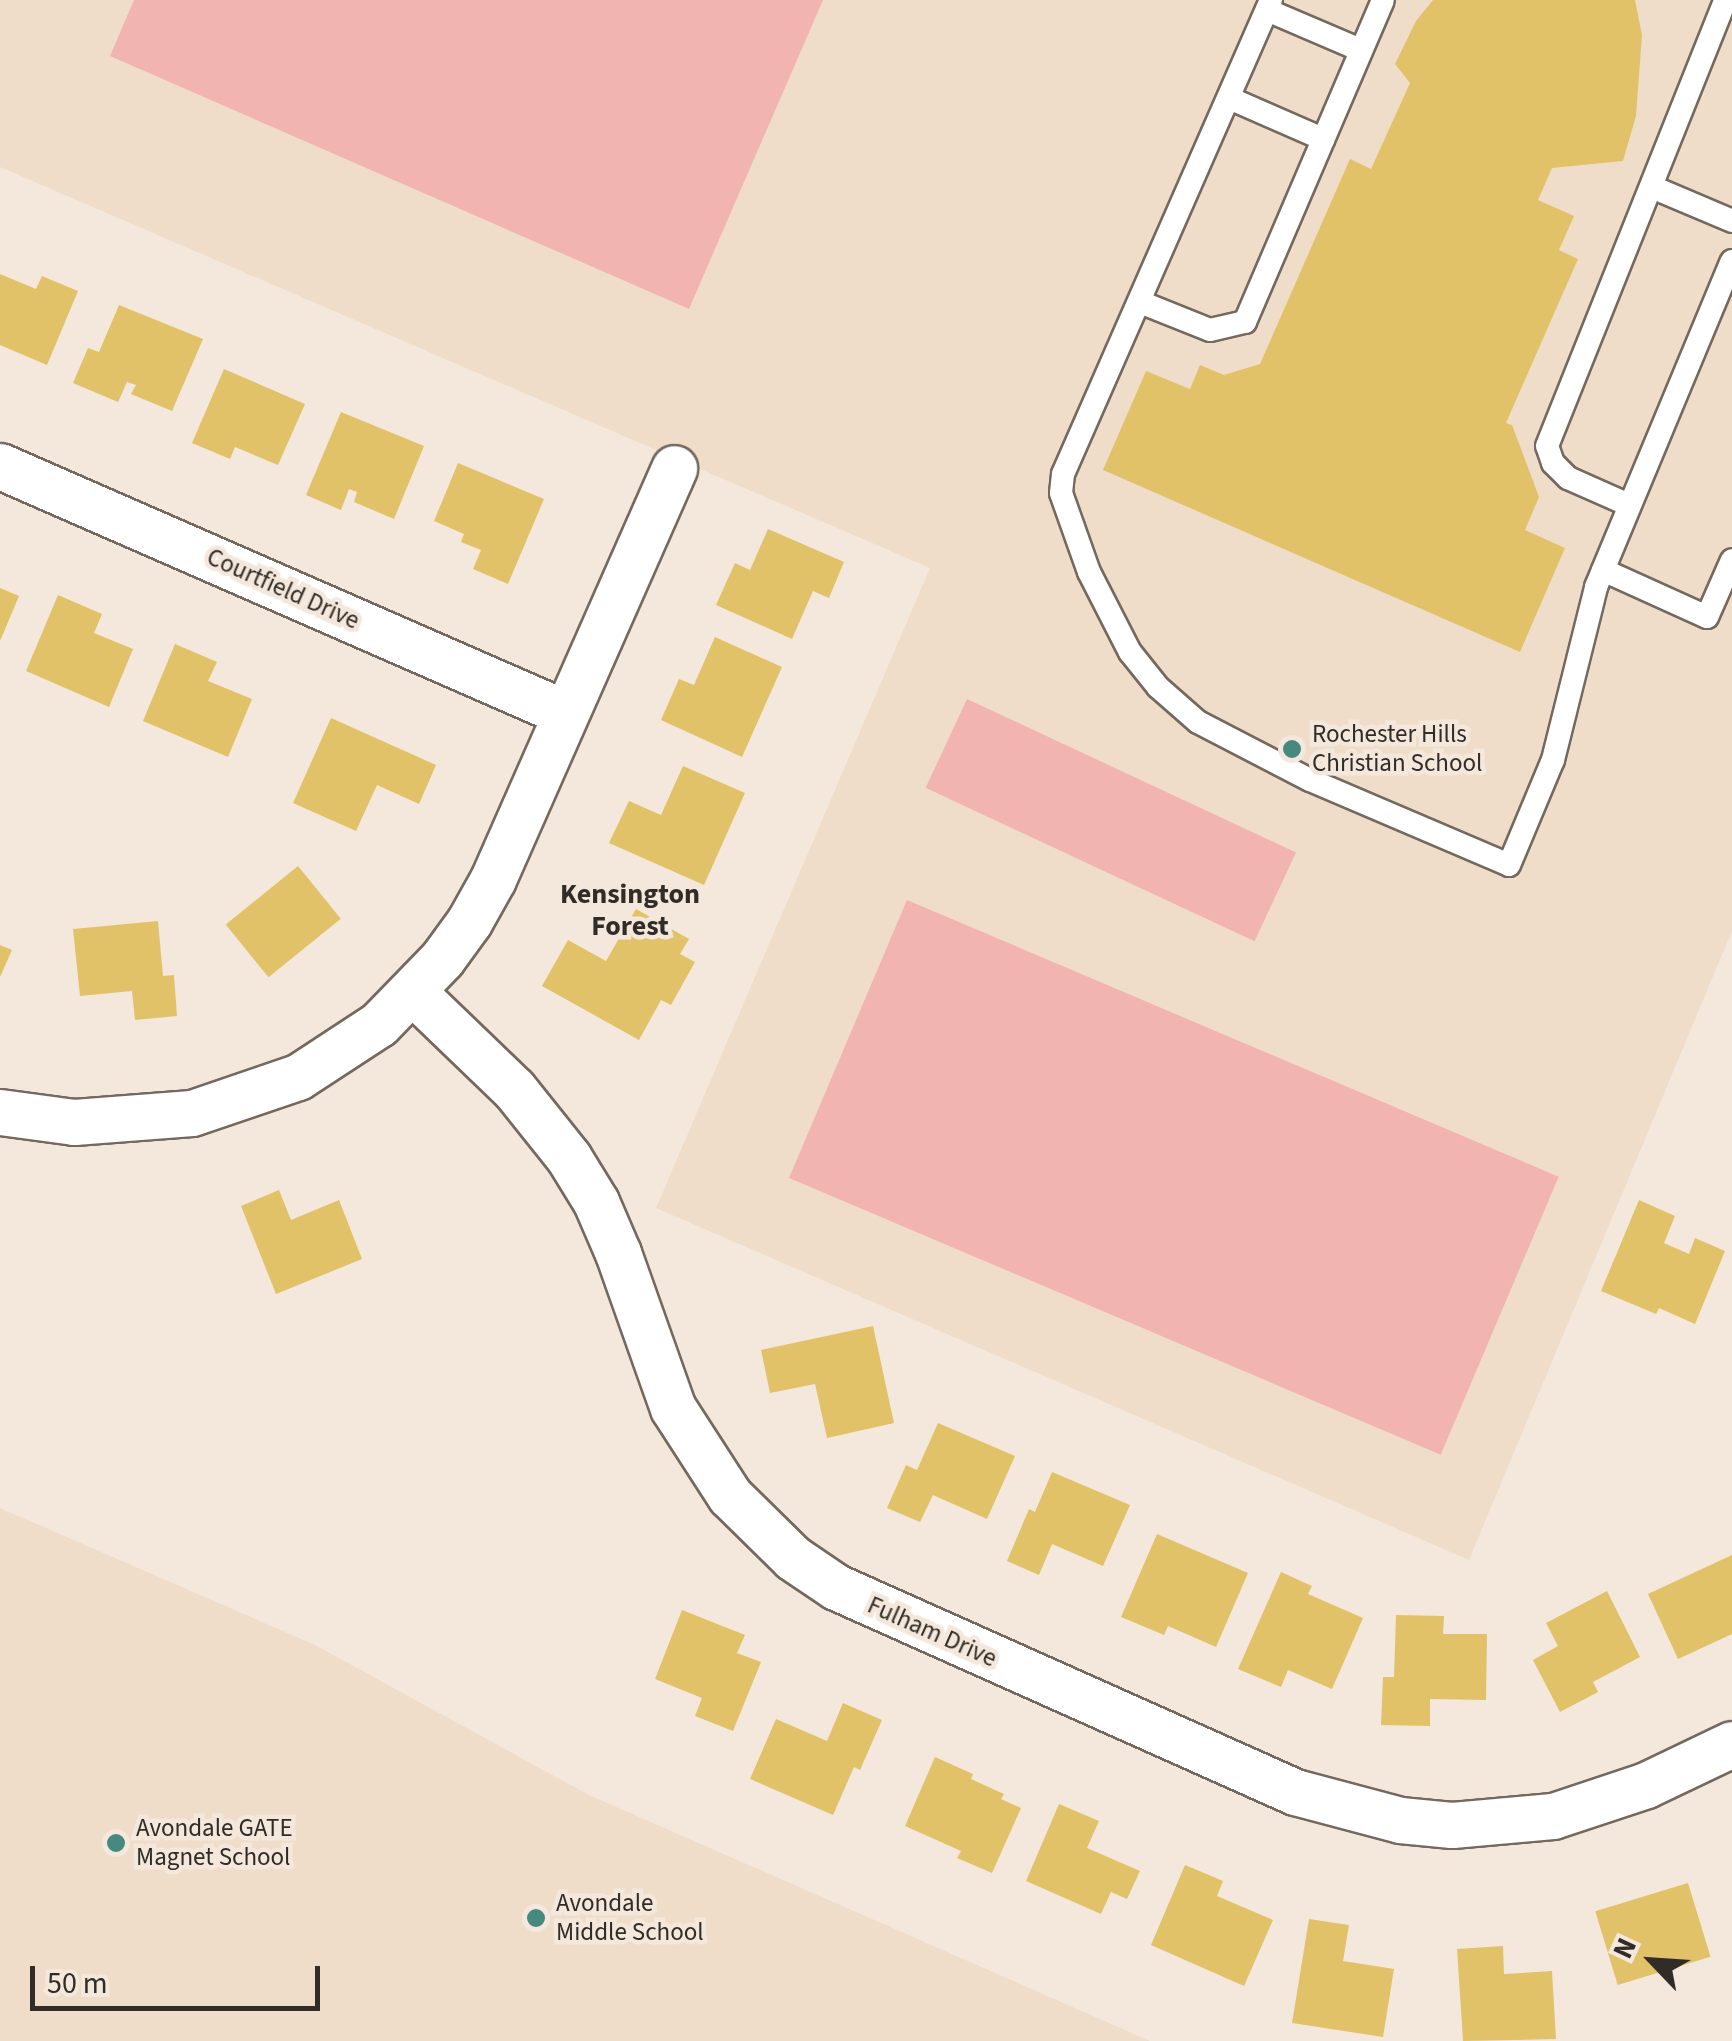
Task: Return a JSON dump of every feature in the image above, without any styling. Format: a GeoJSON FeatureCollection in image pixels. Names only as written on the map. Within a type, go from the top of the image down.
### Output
{"type":"FeatureCollection","features":[{"type":"Feature","properties":{"kind":"street","name":"Courtfield Drive"},"geometry":{"type":"LineString","coordinates":[[0,466],[565,713]]}},
{"type":"Feature","properties":{"kind":"street"},"geometry":{"type":"LineString","coordinates":[[0,1112],[74,1122],[113,1122],[192,1112],[298,1077],[333,1058],[379,1024],[469,922],[674,468]]}},
{"type":"Feature","properties":{"kind":"street","name":"Fulham Drive"},"geometry":{"type":"LineString","coordinates":[[412,991],[514,1089],[570,1158],[596,1202],[618,1254],[674,1408],[730,1496],[794,1558],[836,1587],[1295,1792],[1400,1820],[1504,1824],[1553,1816],[1646,1785],[1732,1744]]}},
{"type":"Feature","properties":{"kind":"lane"},"geometry":{"type":"LineString","coordinates":[[1140,302],[1210,330],[1245,322],[1383,0]]}},
{"type":"Feature","properties":{"kind":"lane"},"geometry":{"type":"LineString","coordinates":[[1630,505],[1568,478],[1553,464],[1547,446],[1725,0]]}},
{"type":"Feature","properties":{"kind":"lane"},"geometry":{"type":"LineString","coordinates":[[1361,50],[1269,5],[1063,474],[1061,493],[1089,572],[1130,652],[1158,687],[1198,722],[1310,780],[1510,865],[1553,760],[1603,570],[1732,261]]}},
{"type":"Feature","properties":{"kind":"lane"},"geometry":{"type":"LineString","coordinates":[[1228,98],[1324,139]]}},
{"type":"Feature","properties":{"kind":"lane"},"geometry":{"type":"LineString","coordinates":[[1652,187],[1732,221]]}},
{"type":"Feature","properties":{"kind":"lane"},"geometry":{"type":"LineString","coordinates":[[1603,570],[1708,617],[1732,560]]}},
{"type":"Feature","properties":{"kind":"shaded area","name":"Rochester Hills Christian School"},"geometry":{"type":"Polygon","coordinates":[[[0,0],[1732,0],[1732,931],[1469,1560],[656,1208],[930,568],[0,167],[0,0]]]}},
{"type":"Feature","properties":{"kind":"shaded area"},"geometry":{"type":"Polygon","coordinates":[[[134,0],[823,0],[689,309],[110,56],[134,0]]]}},
{"type":"Feature","properties":{"kind":"shaded area"},"geometry":{"type":"Polygon","coordinates":[[[967,699],[1296,852],[1255,941],[926,788],[967,699]]]}},
{"type":"Feature","properties":{"kind":"shaded area"},"geometry":{"type":"Polygon","coordinates":[[[907,900],[1559,1177],[1441,1455],[789,1178],[907,900]]]}},
{"type":"Feature","properties":{"kind":"shaded area","name":"Avondale Middle School"},"geometry":{"type":"Polygon","coordinates":[[[0,1508],[315,1645],[589,1795],[1150,2041],[0,2041],[0,1508]]]}},
{"type":"Feature","properties":{"kind":"building"},"geometry":{"type":"Polygon","coordinates":[[[1433,0],[1635,0],[1642,35],[1636,116],[1623,161],[1552,168],[1538,200],[1574,216],[1559,250],[1578,259],[1506,423],[1512,425],[1539,497],[1525,530],[1565,548],[1520,652],[1103,470],[1146,371],[1190,389],[1200,365],[1224,375],[1260,364],[1350,159],[1371,169],[1410,83],[1395,64],[1416,21],[1433,0]]]}},
{"type":"Feature","properties":{"kind":"building"},"geometry":{"type":"Polygon","coordinates":[[[0,274],[36,289],[42,276],[78,291],[47,365],[0,345],[0,274]]]}},
{"type":"Feature","properties":{"kind":"building"},"geometry":{"type":"Polygon","coordinates":[[[119,305],[203,339],[172,411],[131,394],[136,385],[127,382],[118,402],[73,383],[88,348],[99,352],[119,305]]]}},
{"type":"Feature","properties":{"kind":"building"},"geometry":{"type":"Polygon","coordinates":[[[224,369],[305,404],[278,465],[235,447],[230,459],[192,443],[224,369]]]}},
{"type":"Feature","properties":{"kind":"building"},"geometry":{"type":"Polygon","coordinates":[[[341,412],[424,446],[394,519],[354,502],[357,492],[349,489],[341,510],[306,495],[341,412]]]}},
{"type":"Feature","properties":{"kind":"building"},"geometry":{"type":"Polygon","coordinates":[[[458,463],[544,499],[508,584],[473,569],[481,550],[461,542],[464,534],[434,521],[458,463]]]}},
{"type":"Feature","properties":{"kind":"building"},"geometry":{"type":"Polygon","coordinates":[[[768,529],[844,562],[829,598],[813,591],[792,639],[716,605],[735,563],[750,570],[768,529]]]}},
{"type":"Feature","properties":{"kind":"building"},"geometry":{"type":"Polygon","coordinates":[[[0,588],[19,596],[0,641],[0,588]]]}},
{"type":"Feature","properties":{"kind":"building"},"geometry":{"type":"Polygon","coordinates":[[[58,595],[102,614],[94,633],[133,649],[109,707],[26,671],[58,595]]]}},
{"type":"Feature","properties":{"kind":"building"},"geometry":{"type":"Polygon","coordinates":[[[715,637],[782,667],[742,757],[661,720],[679,679],[694,685],[715,637]]]}},
{"type":"Feature","properties":{"kind":"building"},"geometry":{"type":"Polygon","coordinates":[[[175,644],[217,662],[208,681],[252,699],[228,757],[143,721],[175,644]]]}},
{"type":"Feature","properties":{"kind":"building"},"geometry":{"type":"Polygon","coordinates":[[[331,718],[436,765],[419,804],[377,785],[356,831],[293,803],[331,718]]]}},
{"type":"Feature","properties":{"kind":"building"},"geometry":{"type":"Polygon","coordinates":[[[683,766],[745,793],[704,885],[609,843],[629,801],[661,815],[683,766]]]}},
{"type":"Feature","properties":{"kind":"building"},"geometry":{"type":"Polygon","coordinates":[[[298,866],[341,919],[269,977],[226,925],[298,866]]]}},
{"type":"Feature","properties":{"kind":"building"},"geometry":{"type":"Polygon","coordinates":[[[636,909],[689,939],[680,954],[695,962],[671,1005],[661,1000],[639,1040],[542,986],[568,940],[606,961],[636,909]]]}},
{"type":"Feature","properties":{"kind":"building"},"geometry":{"type":"Polygon","coordinates":[[[158,921],[163,976],[174,975],[177,1016],[135,1020],[132,991],[80,996],[73,929],[158,921]]]}},
{"type":"Feature","properties":{"kind":"building"},"geometry":{"type":"Polygon","coordinates":[[[0,945],[12,950],[0,977],[0,945]]]}},
{"type":"Feature","properties":{"kind":"building"},"geometry":{"type":"Polygon","coordinates":[[[279,1190],[291,1220],[339,1200],[362,1259],[276,1294],[241,1206],[279,1190]]]}},
{"type":"Feature","properties":{"kind":"building"},"geometry":{"type":"Polygon","coordinates":[[[1639,1200],[1675,1216],[1664,1243],[1689,1254],[1695,1238],[1725,1251],[1695,1324],[1659,1308],[1656,1314],[1601,1291],[1639,1200]]]}},
{"type":"Feature","properties":{"kind":"building"},"geometry":{"type":"Polygon","coordinates":[[[873,1326],[894,1423],[827,1438],[815,1384],[770,1393],[761,1350],[873,1326]]]}},
{"type":"Feature","properties":{"kind":"building"},"geometry":{"type":"Polygon","coordinates":[[[938,1423],[1015,1456],[987,1519],[933,1495],[920,1522],[887,1508],[906,1465],[917,1470],[938,1423]]]}},
{"type":"Feature","properties":{"kind":"building"},"geometry":{"type":"Polygon","coordinates":[[[1052,1472],[1130,1505],[1103,1566],[1052,1544],[1039,1575],[1007,1561],[1029,1509],[1035,1512],[1052,1472]]]}},
{"type":"Feature","properties":{"kind":"building"},"geometry":{"type":"Polygon","coordinates":[[[1157,1534],[1248,1573],[1216,1647],[1168,1626],[1164,1635],[1121,1617],[1157,1534]]]}},
{"type":"Feature","properties":{"kind":"building"},"geometry":{"type":"Polygon","coordinates":[[[1732,1555],[1732,1634],[1678,1659],[1648,1594],[1732,1555]]]}},
{"type":"Feature","properties":{"kind":"building"},"geometry":{"type":"Polygon","coordinates":[[[1281,1572],[1312,1586],[1308,1594],[1363,1618],[1332,1689],[1288,1670],[1281,1687],[1238,1669],[1281,1572]]]}},
{"type":"Feature","properties":{"kind":"building"},"geometry":{"type":"Polygon","coordinates":[[[1607,1591],[1640,1657],[1593,1682],[1598,1692],[1560,1712],[1533,1660],[1558,1646],[1546,1623],[1607,1591]]]}},
{"type":"Feature","properties":{"kind":"building"},"geometry":{"type":"Polygon","coordinates":[[[682,1610],[745,1635],[737,1653],[761,1662],[733,1731],[695,1716],[702,1698],[655,1679],[682,1610]]]}},
{"type":"Feature","properties":{"kind":"building"},"geometry":{"type":"Polygon","coordinates":[[[1396,1615],[1444,1616],[1443,1634],[1487,1634],[1486,1700],[1430,1699],[1430,1726],[1381,1725],[1383,1677],[1394,1677],[1396,1615]]]}},
{"type":"Feature","properties":{"kind":"building"},"geometry":{"type":"Polygon","coordinates":[[[843,1703],[882,1720],[860,1770],[854,1767],[833,1815],[750,1779],[776,1719],[827,1741],[843,1703]]]}},
{"type":"Feature","properties":{"kind":"building"},"geometry":{"type":"Polygon","coordinates":[[[935,1757],[973,1774],[971,1779],[1004,1794],[1001,1799],[1021,1808],[992,1873],[957,1858],[961,1851],[905,1826],[935,1757]]]}},
{"type":"Feature","properties":{"kind":"building"},"geometry":{"type":"Polygon","coordinates":[[[1059,1804],[1099,1821],[1087,1848],[1140,1871],[1127,1899],[1111,1892],[1101,1914],[1026,1881],[1059,1804]]]}},
{"type":"Feature","properties":{"kind":"building"},"geometry":{"type":"Polygon","coordinates":[[[1185,1865],[1223,1881],[1217,1896],[1273,1920],[1244,1986],[1151,1945],[1185,1865]]]}},
{"type":"Feature","properties":{"kind":"building"},"geometry":{"type":"Polygon","coordinates":[[[1688,1883],[1711,1957],[1618,1985],[1595,1911],[1688,1883]]]}},
{"type":"Feature","properties":{"kind":"building"},"geometry":{"type":"Polygon","coordinates":[[[1309,1919],[1349,1925],[1343,1961],[1394,1969],[1383,2037],[1292,2023],[1309,1919]]]}},
{"type":"Feature","properties":{"kind":"building"},"geometry":{"type":"Polygon","coordinates":[[[1503,1946],[1504,1974],[1552,1971],[1556,2039],[1463,2041],[1457,1949],[1503,1946]]]}},
{"type":"Feature","properties":{"kind":"place","name":"Rochester Hills Christian School"},"geometry":{"type":"Point","coordinates":[1292,749]}},
{"type":"Feature","properties":{"kind":"place","name":"Avondale GATE Magnet School"},"geometry":{"type":"Point","coordinates":[116,1843]}},
{"type":"Feature","properties":{"kind":"place","name":"Avondale Middle School"},"geometry":{"type":"Point","coordinates":[536,1918]}},
{"type":"Feature","properties":{"kind":"district","name":"Kensington Forest"},"geometry":{"type":"Point","coordinates":[630,910]}}]}
